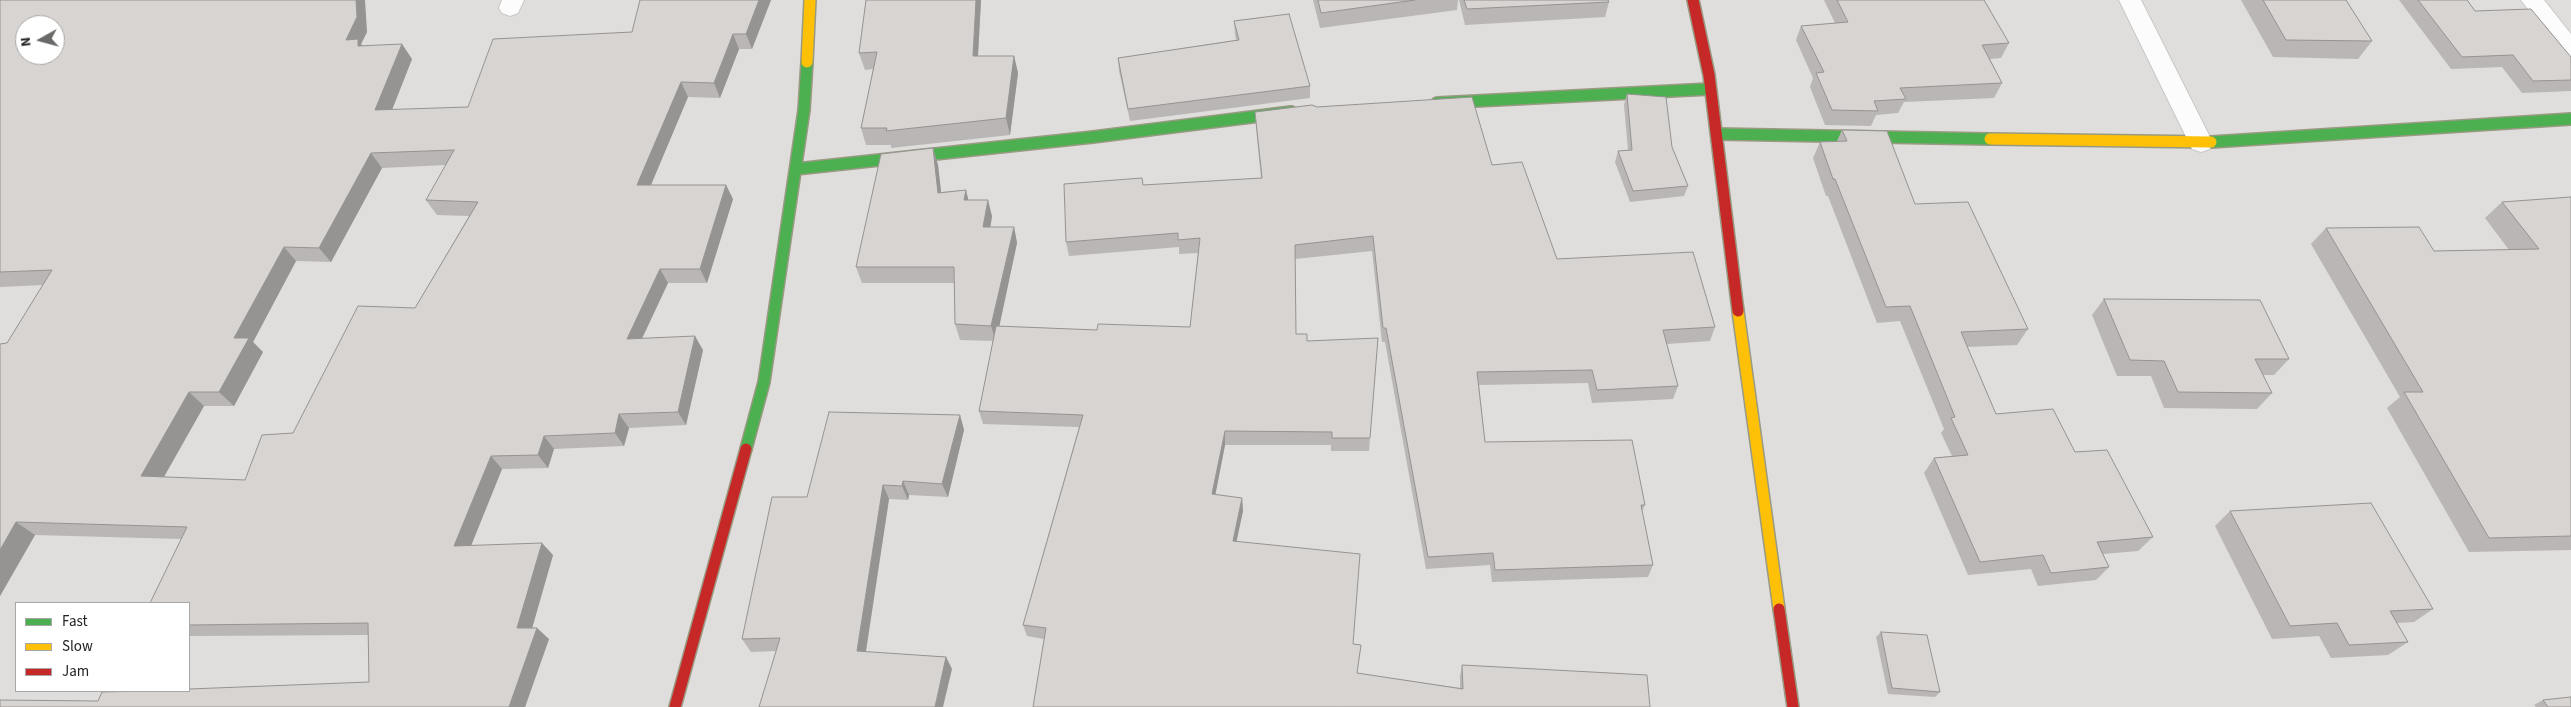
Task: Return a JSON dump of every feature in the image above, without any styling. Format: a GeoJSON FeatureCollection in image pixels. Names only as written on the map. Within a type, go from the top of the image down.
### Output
{"type":"FeatureCollection","features":[{"type":"Feature","properties":{"kind":"street"},"geometry":{"type":"LineString","coordinates":[[675,707],[764,382],[804,110],[810,0]]}},
{"type":"Feature","properties":{"kind":"street"},"geometry":{"type":"LineString","coordinates":[[1693,0],[1717,134],[1745,369],[1793,707]]}},
{"type":"Feature","properties":{"kind":"street"},"geometry":{"type":"LineString","coordinates":[[2130,0],[2201,143]]}},
{"type":"Feature","properties":{"kind":"street"},"geometry":{"type":"LineString","coordinates":[[2532,0],[2571,50]]}},
{"type":"Feature","properties":{"kind":"street"},"geometry":{"type":"LineString","coordinates":[[1421,103],[1710,88]]}},
{"type":"Feature","properties":{"kind":"street"},"geometry":{"type":"LineString","coordinates":[[796,169],[1093,137],[1302,110]]}},
{"type":"Feature","properties":{"kind":"street"},"geometry":{"type":"LineString","coordinates":[[1717,134],[2201,143],[2571,119]]}},
{"type":"Feature","properties":{"kind":"shaded area"},"geometry":{"type":"Polygon","coordinates":[[[0,0],[2571,0],[2571,707],[0,707],[0,0]]]}},
{"type":"Feature","properties":{"kind":"building"},"geometry":{"type":"Polygon","coordinates":[[[0,0],[356,0],[357,17],[346,40],[358,39],[358,46],[402,44],[375,110],[468,107],[493,39],[632,32],[640,0],[759,0],[746,34],[733,34],[714,83],[681,82],[637,185],[726,185],[700,269],[660,269],[627,339],[695,336],[678,412],[619,414],[615,433],[544,436],[538,455],[491,456],[454,546],[542,543],[517,628],[537,628],[509,707],[0,707],[0,700],[98,701],[102,692],[190,692],[190,689],[369,682],[368,623],[190,625],[190,602],[150,602],[187,527],[16,522],[0,550],[0,344],[7,343],[52,270],[0,272],[0,0]],[[454,150],[371,153],[319,248],[284,247],[234,338],[249,338],[219,392],[189,392],[141,476],[245,480],[262,435],[293,433],[358,306],[415,308],[478,202],[426,200],[454,150]]]}},
{"type":"Feature","properties":{"kind":"building"},"geometry":{"type":"Polygon","coordinates":[[[866,0],[976,0],[973,56],[1014,56],[1006,118],[886,131],[887,128],[861,128],[877,52],[859,53],[866,0]]]}},
{"type":"Feature","properties":{"kind":"building"},"geometry":{"type":"Polygon","coordinates":[[[1318,0],[1415,0],[1321,13],[1318,0]]]}},
{"type":"Feature","properties":{"kind":"building"},"geometry":{"type":"Polygon","coordinates":[[[1464,0],[1608,0],[1609,2],[1467,9],[1464,0]]]}},
{"type":"Feature","properties":{"kind":"building"},"geometry":{"type":"Polygon","coordinates":[[[1837,0],[1984,0],[2009,43],[1982,45],[2002,83],[1900,88],[1906,99],[1874,101],[1878,111],[1832,110],[1816,73],[1824,72],[1801,26],[1848,22],[1837,0]]]}},
{"type":"Feature","properties":{"kind":"building"},"geometry":{"type":"Polygon","coordinates":[[[2263,0],[2346,0],[2372,41],[2286,40],[2263,0]]]}},
{"type":"Feature","properties":{"kind":"building"},"geometry":{"type":"Polygon","coordinates":[[[2418,0],[2467,0],[2475,11],[2531,9],[2571,57],[2571,80],[2533,81],[2513,55],[2462,57],[2418,0]]]}},
{"type":"Feature","properties":{"kind":"building"},"geometry":{"type":"Polygon","coordinates":[[[1289,14],[1310,86],[1128,109],[1118,58],[1239,40],[1234,21],[1289,14]]]}},
{"type":"Feature","properties":{"kind":"building"},"geometry":{"type":"Polygon","coordinates":[[[1627,94],[1666,97],[1672,147],[1688,186],[1633,191],[1618,151],[1632,150],[1627,94]]]}},
{"type":"Feature","properties":{"kind":"building"},"geometry":{"type":"Polygon","coordinates":[[[1472,97],[1492,165],[1522,162],[1557,259],[1693,252],[1715,327],[1663,330],[1678,386],[1597,390],[1592,370],[1477,372],[1485,442],[1632,440],[1645,505],[1641,505],[1653,565],[1495,570],[1493,553],[1428,557],[1386,328],[1383,328],[1373,236],[1295,245],[1296,334],[1307,334],[1307,341],[1378,338],[1370,438],[1332,438],[1332,432],[1225,431],[1212,494],[1242,498],[1233,541],[1360,554],[1353,644],[1361,645],[1357,673],[1463,689],[1462,665],[1647,675],[1650,707],[1033,707],[1046,628],[1023,625],[1083,415],[979,411],[996,326],[1097,330],[1098,324],[1190,327],[1200,238],[1178,240],[1178,233],[1066,242],[1064,184],[1142,178],[1143,185],[1262,178],[1255,112],[1312,105],[1317,107],[1472,97]]]}},
{"type":"Feature","properties":{"kind":"building"},"geometry":{"type":"Polygon","coordinates":[[[1842,130],[1887,131],[1915,204],[1968,202],[2028,329],[1961,332],[1996,414],[2053,409],[2075,452],[2107,450],[2153,537],[2097,542],[2109,567],[2051,573],[2043,555],[1980,562],[1934,458],[1968,455],[1951,418],[1955,417],[1910,306],[1886,307],[1835,179],[1833,179],[1820,142],[1847,141],[1842,130]]]}},
{"type":"Feature","properties":{"kind":"building"},"geometry":{"type":"Polygon","coordinates":[[[933,148],[938,193],[966,190],[964,200],[988,200],[983,227],[1014,227],[991,326],[955,324],[954,267],[856,267],[881,154],[933,148]]]}},
{"type":"Feature","properties":{"kind":"building"},"geometry":{"type":"Polygon","coordinates":[[[2571,197],[2571,536],[2489,538],[2404,392],[2423,392],[2326,228],[2419,227],[2434,251],[2539,249],[2502,202],[2571,197]]]}},
{"type":"Feature","properties":{"kind":"building"},"geometry":{"type":"Polygon","coordinates":[[[2104,299],[2260,300],[2289,359],[2255,359],[2272,393],[2178,392],[2164,361],[2130,360],[2104,299]]]}},
{"type":"Feature","properties":{"kind":"building"},"geometry":{"type":"Polygon","coordinates":[[[829,412],[960,415],[942,484],[903,481],[902,486],[883,485],[857,651],[946,657],[935,707],[759,707],[780,638],[742,639],[772,497],[807,497],[829,412]]]}},
{"type":"Feature","properties":{"kind":"building"},"geometry":{"type":"Polygon","coordinates":[[[2371,503],[2433,609],[2390,611],[2408,642],[2349,645],[2337,623],[2290,626],[2230,511],[2371,503]]]}},
{"type":"Feature","properties":{"kind":"building"},"geometry":{"type":"Polygon","coordinates":[[[1881,632],[1927,635],[1940,692],[1892,688],[1881,632]]]}},
{"type":"Feature","properties":{"kind":"building"},"geometry":{"type":"Polygon","coordinates":[[[2571,697],[2571,707],[2548,707],[2543,700],[2571,697]]]}},
{"type":"Feature","properties":{"kind":"traffic: fast"},"geometry":{"type":"LineString","coordinates":[[746,449],[764,382],[804,110],[807,62]]}},
{"type":"Feature","properties":{"kind":"traffic: fast"},"geometry":{"type":"LineString","coordinates":[[1437,103],[1710,89]]}},
{"type":"Feature","properties":{"kind":"traffic: fast"},"geometry":{"type":"LineString","coordinates":[[796,169],[1093,137],[1291,112]]}},
{"type":"Feature","properties":{"kind":"traffic: fast"},"geometry":{"type":"LineString","coordinates":[[2211,142],[2571,119]]}},
{"type":"Feature","properties":{"kind":"traffic: fast"},"geometry":{"type":"LineString","coordinates":[[1717,134],[1990,139]]}},
{"type":"Feature","properties":{"kind":"traffic: slow"},"geometry":{"type":"LineString","coordinates":[[807,62],[810,0]]}},
{"type":"Feature","properties":{"kind":"traffic: slow"},"geometry":{"type":"LineString","coordinates":[[1990,139],[2211,142]]}},
{"type":"Feature","properties":{"kind":"traffic: slow"},"geometry":{"type":"LineString","coordinates":[[1738,311],[1779,609]]}},
{"type":"Feature","properties":{"kind":"traffic: jam"},"geometry":{"type":"LineString","coordinates":[[1693,0],[1709,75],[1738,311]]}},
{"type":"Feature","properties":{"kind":"traffic: jam"},"geometry":{"type":"LineString","coordinates":[[675,707],[746,449]]}},
{"type":"Feature","properties":{"kind":"traffic: jam"},"geometry":{"type":"LineString","coordinates":[[1779,609],[1793,707]]}}]}
